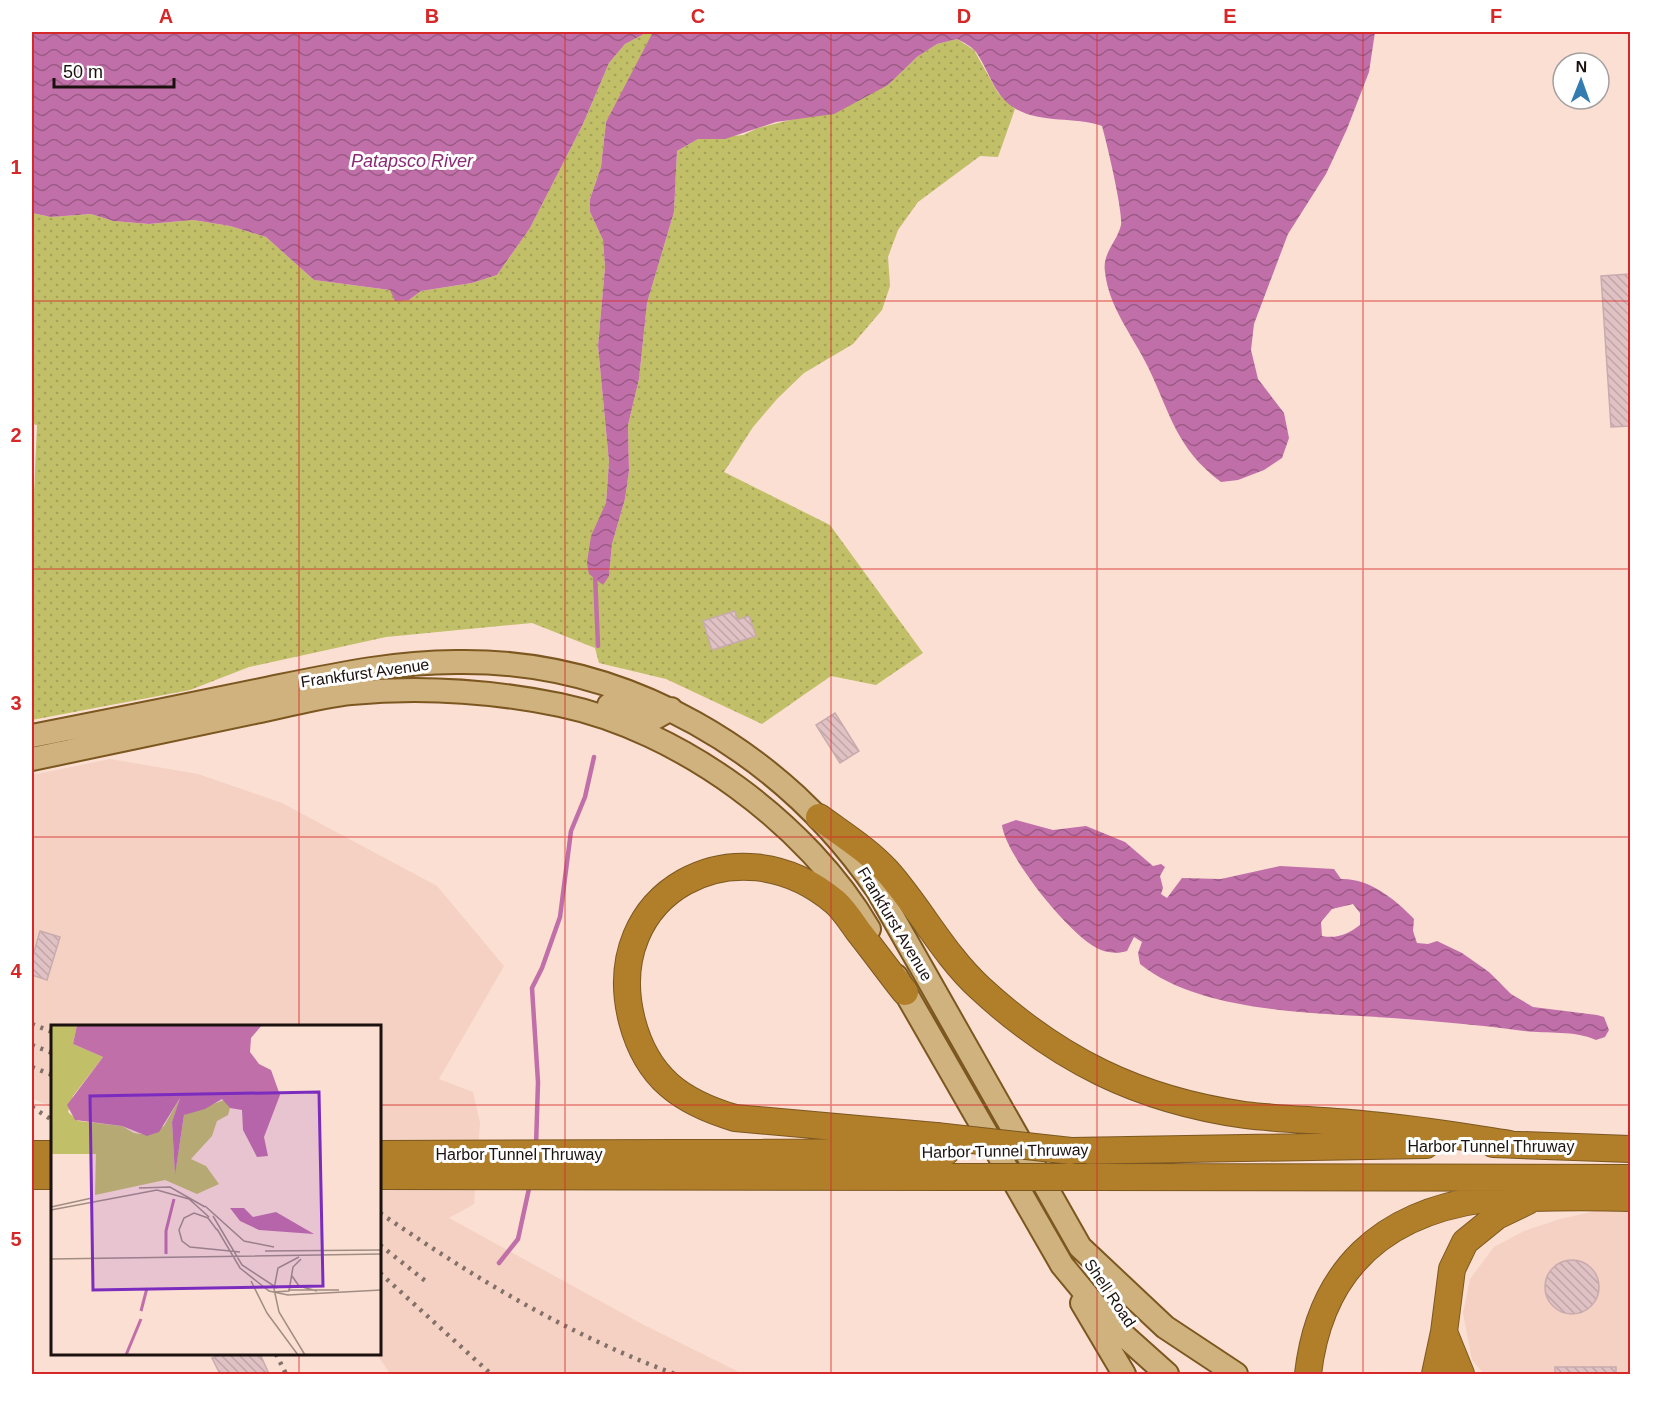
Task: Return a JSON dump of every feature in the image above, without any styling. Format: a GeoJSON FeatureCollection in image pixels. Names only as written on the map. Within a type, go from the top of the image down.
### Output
{"type":"FeatureCollection","features":[{"type":"Feature","properties":{"kind":"highway"},"geometry":{"type":"LineString","coordinates":[[819,817],[885,868],[959,966],[978,986],[1016,1020],[1096,1072],[1138,1090],[1194,1106],[1246,1115],[1373,1125],[1510,1144]]}},
{"type":"Feature","properties":{"kind":"highway"},"geometry":{"type":"LineString","coordinates":[[905,992],[837,904],[800,879],[768,868],[742,865],[694,875],[666,895],[650,914],[636,937],[628,964],[626,986],[636,1034],[649,1062],[661,1079],[681,1095],[705,1109],[735,1118],[941,1144]]}},
{"type":"Feature","properties":{"kind":"highway","name":"Harbor Tunnel Thruway"},"geometry":{"type":"LineString","coordinates":[[381,1176],[700,1165],[941,1144],[1071,1150],[1510,1144],[1630,1149]]}},
{"type":"Feature","properties":{"kind":"highway"},"geometry":{"type":"LineString","coordinates":[[32,1154],[51,1154]]}},
{"type":"Feature","properties":{"kind":"highway","name":"Harbor Tunnel Thruway"},"geometry":{"type":"LineString","coordinates":[[381,1154],[960,1177],[1087,1177],[1566,1187],[1630,1178]]}},
{"type":"Feature","properties":{"kind":"highway"},"geometry":{"type":"LineString","coordinates":[[32,1176],[51,1176]]}},
{"type":"Feature","properties":{"kind":"highway"},"geometry":{"type":"LineString","coordinates":[[1435,1374],[1444,1332],[1452,1269],[1465,1242],[1497,1216],[1566,1187],[1630,1198]]}},
{"type":"Feature","properties":{"kind":"highway"},"geometry":{"type":"LineString","coordinates":[[1310,1363],[1329,1296],[1344,1270],[1365,1248],[1384,1233],[1431,1211],[1461,1203],[1487,1198],[1536,1198]]}},
{"type":"Feature","properties":{"kind":"highway"},"geometry":{"type":"LineString","coordinates":[[1444,1332],[1461,1374]]}},
{"type":"Feature","properties":{"kind":"main road","name":"Frankfurst Avenue"},"geometry":{"type":"LineString","coordinates":[[32,736],[345,673],[400,665],[456,662],[511,664],[569,674],[671,709],[761,765],[819,817],[859,864],[878,891],[1080,1246],[1165,1327],[1236,1374]]}},
{"type":"Feature","properties":{"kind":"main road"},"geometry":{"type":"LineString","coordinates":[[477,691],[512,686],[548,689],[583,696],[638,715],[655,718],[671,709],[676,740],[701,763]]}},
{"type":"Feature","properties":{"kind":"main road","name":"Frankfurst Avenue"},"geometry":{"type":"LineString","coordinates":[[32,759],[348,693],[403,689],[477,691],[562,705],[608,719],[701,763],[744,791],[796,836],[855,904],[1062,1264],[1145,1364],[1167,1374]]}},
{"type":"Feature","properties":{"kind":"main road","name":"Shell Road"},"geometry":{"type":"LineString","coordinates":[[1080,1246],[1098,1280],[1128,1316],[1145,1364]]}},
{"type":"Feature","properties":{"kind":"main road","name":"Shell Road"},"geometry":{"type":"LineString","coordinates":[[1062,1264],[1096,1330],[1124,1374]]}},
{"type":"Feature","properties":{"kind":"shaded area"},"geometry":{"type":"Polygon","coordinates":[[[648,32],[653,32],[652,38],[606,122],[601,167],[590,199],[590,212],[603,240],[605,267],[598,346],[609,462],[606,503],[609,576],[612,544],[625,499],[629,471],[628,425],[639,379],[647,303],[674,212],[677,151],[698,139],[743,135],[888,85],[917,57],[937,44],[957,39],[974,50],[998,93],[1015,109],[998,157],[980,156],[918,202],[898,230],[888,257],[890,286],[882,310],[853,344],[804,373],[777,399],[753,427],[724,472],[830,525],[923,653],[876,685],[831,676],[762,724],[666,679],[599,663],[595,648],[532,623],[386,637],[249,667],[190,690],[32,720],[32,539],[37,425],[32,424],[32,213],[51,217],[91,214],[113,221],[149,224],[193,220],[230,226],[266,237],[314,280],[390,290],[409,300],[421,291],[472,283],[497,275],[530,228],[583,124],[609,63],[625,44],[648,32]]]}},
{"type":"Feature","properties":{"kind":"shaded area"},"geometry":{"type":"Polygon","coordinates":[[[110,759],[198,774],[282,803],[437,886],[504,966],[439,1079],[473,1092],[480,1123],[474,1204],[449,1218],[642,1324],[743,1374],[390,1374],[378,1355],[381,1355],[381,1025],[51,1025],[51,1107],[32,1098],[32,775],[110,759]]]}},
{"type":"Feature","properties":{"kind":"shaded area"},"geometry":{"type":"Polygon","coordinates":[[[1600,1210],[1630,1212],[1630,1374],[1484,1374],[1472,1360],[1463,1313],[1470,1279],[1494,1247],[1524,1231],[1560,1219],[1600,1210]]]}},
{"type":"Feature","properties":{"kind":"water","name":"Patapsco River"},"geometry":{"type":"Polygon","coordinates":[[[32,32],[648,32],[625,44],[609,63],[583,124],[530,228],[497,275],[472,283],[421,291],[409,300],[395,301],[390,290],[314,280],[266,237],[230,226],[193,220],[149,224],[113,221],[91,214],[51,217],[32,213],[32,32]]]}},
{"type":"Feature","properties":{"kind":"water"},"geometry":{"type":"Polygon","coordinates":[[[653,32],[1375,32],[1369,72],[1347,129],[1326,174],[1288,234],[1254,324],[1251,350],[1258,379],[1284,413],[1289,438],[1282,458],[1264,470],[1238,480],[1221,482],[1194,456],[1176,430],[1148,367],[1116,310],[1107,285],[1106,259],[1119,231],[1121,217],[1102,126],[1081,121],[1037,117],[1016,109],[1002,98],[976,52],[957,39],[937,44],[917,57],[888,85],[834,114],[776,122],[725,139],[698,139],[677,151],[674,212],[647,303],[639,379],[628,425],[629,471],[625,499],[612,544],[609,576],[603,585],[589,574],[587,563],[591,536],[606,503],[609,462],[598,346],[605,267],[603,240],[590,212],[590,199],[601,167],[606,122],[653,32]]]}},
{"type":"Feature","properties":{"kind":"water"},"geometry":{"type":"Polygon","coordinates":[[[1016,820],[1053,830],[1086,826],[1125,842],[1153,866],[1161,864],[1165,867],[1160,876],[1163,888],[1161,894],[1167,898],[1182,878],[1221,879],[1280,866],[1334,869],[1341,879],[1362,882],[1381,891],[1399,904],[1414,919],[1413,931],[1417,943],[1428,944],[1437,941],[1462,953],[1489,972],[1511,994],[1533,1007],[1604,1017],[1609,1030],[1605,1037],[1596,1040],[1570,1034],[1425,1020],[1260,1008],[1194,992],[1165,980],[1140,964],[1138,953],[1142,942],[1134,937],[1127,951],[1111,952],[1101,950],[1089,943],[1074,930],[1027,875],[1006,839],[1002,825],[1016,820]],[[1353,904],[1332,909],[1321,922],[1322,936],[1337,936],[1351,931],[1360,925],[1360,913],[1353,904]]]}},
{"type":"Feature","properties":{"kind":"building"},"geometry":{"type":"Polygon","coordinates":[[[1630,274],[1630,426],[1611,427],[1601,276],[1630,274]]]}},
{"type":"Feature","properties":{"kind":"building"},"geometry":{"type":"Polygon","coordinates":[[[735,611],[737,620],[749,616],[756,636],[712,650],[703,621],[735,611]]]}},
{"type":"Feature","properties":{"kind":"building"},"geometry":{"type":"Polygon","coordinates":[[[835,713],[859,751],[840,763],[816,725],[835,713]]]}},
{"type":"Feature","properties":{"kind":"building"},"geometry":{"type":"Polygon","coordinates":[[[40,931],[60,937],[47,980],[32,975],[32,959],[40,931]]]}},
{"type":"Feature","properties":{"kind":"building"},"geometry":{"type":"Polygon","coordinates":[[[1567,1260],[1577,1260],[1587,1264],[1595,1272],[1599,1287],[1595,1302],[1587,1310],[1577,1314],[1567,1314],[1557,1310],[1549,1302],[1545,1292],[1545,1282],[1549,1272],[1557,1264],[1567,1260]]]}},
{"type":"Feature","properties":{"kind":"building"},"geometry":{"type":"Polygon","coordinates":[[[220,1355],[260,1355],[269,1374],[220,1374],[212,1358],[220,1355]]]}},
{"type":"Feature","properties":{"kind":"building"},"geometry":{"type":"Polygon","coordinates":[[[1555,1367],[1616,1367],[1616,1374],[1555,1374],[1555,1367]]]}},
{"type":"Feature","properties":{"kind":"waterway"},"geometry":{"type":"LineString","coordinates":[[595,575],[598,646]]}},
{"type":"Feature","properties":{"kind":"waterway"},"geometry":{"type":"LineString","coordinates":[[536,1146],[538,1082],[532,988],[542,968],[560,917],[571,831],[585,797],[594,757]]}},
{"type":"Feature","properties":{"kind":"waterway"},"geometry":{"type":"LineString","coordinates":[[499,1263],[518,1239],[530,1184]]}},
{"type":"Feature","properties":{"kind":"railway"},"geometry":{"type":"LineString","coordinates":[[32,1024],[51,1032]]}},
{"type":"Feature","properties":{"kind":"railway"},"geometry":{"type":"LineString","coordinates":[[32,1045],[51,1053]]}},
{"type":"Feature","properties":{"kind":"railway"},"geometry":{"type":"LineString","coordinates":[[32,1067],[51,1075]]}},
{"type":"Feature","properties":{"kind":"railway"},"geometry":{"type":"LineString","coordinates":[[32,1107],[51,1119]]}},
{"type":"Feature","properties":{"kind":"railway"},"geometry":{"type":"LineString","coordinates":[[381,1214],[450,1260],[522,1303],[635,1359],[675,1374]]}},
{"type":"Feature","properties":{"kind":"railway"},"geometry":{"type":"LineString","coordinates":[[381,1246],[428,1283]]}},
{"type":"Feature","properties":{"kind":"railway"},"geometry":{"type":"LineString","coordinates":[[381,1274],[491,1374]]}},
{"type":"Feature","properties":{"kind":"railway"},"geometry":{"type":"LineString","coordinates":[[276,1355],[286,1374]]}}]}
